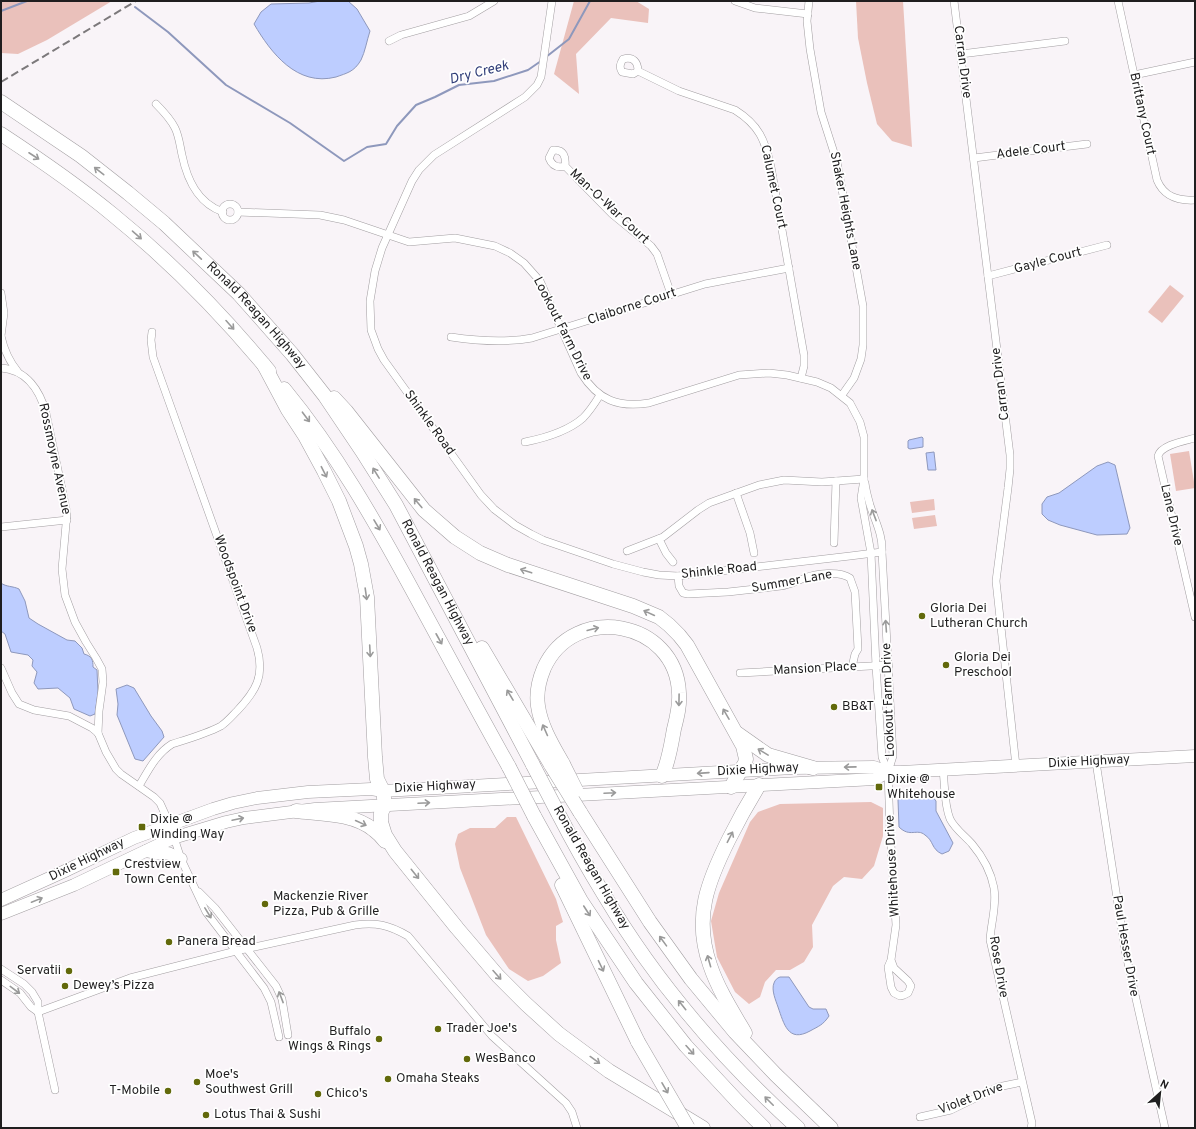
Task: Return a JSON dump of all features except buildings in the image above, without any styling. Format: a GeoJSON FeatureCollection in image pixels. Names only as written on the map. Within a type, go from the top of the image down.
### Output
{"type":"FeatureCollection","features":[{"type":"Feature","properties":{"kind":"highway","name":"Ronald Reagan Highway"},"geometry":{"type":"LineString","coordinates":[[1,102],[81,156],[164,223],[239,294],[292,354],[325,396],[396,505],[558,813],[603,894],[654,969],[707,1035],[751,1083],[798,1128]]}},
{"type":"Feature","properties":{"kind":"highway","name":"Ronald Reagan Highway"},"geometry":{"type":"LineString","coordinates":[[1,134],[75,184],[139,236],[184,277],[220,314],[256,354],[293,400],[344,471],[380,531],[581,901],[636,983],[686,1046],[764,1128]]}},
{"type":"Feature","properties":{"kind":"highway"},"geometry":{"type":"LineString","coordinates":[[292,354],[346,411],[424,510],[455,537],[493,559],[633,606],[648,612],[669,625],[687,645],[743,746],[746,759],[742,770],[731,787]]}},
{"type":"Feature","properties":{"kind":"highway"},"geometry":{"type":"LineString","coordinates":[[264,365],[288,410],[305,436],[324,471],[339,502],[356,546],[361,564],[367,596],[377,779],[383,791],[385,805],[381,813],[381,827],[396,851]]}},
{"type":"Feature","properties":{"kind":"highway"},"geometry":{"type":"LineString","coordinates":[[430,568],[451,590],[478,642],[557,764],[623,882],[650,922],[691,979],[730,1026],[776,1075],[831,1128]]}},
{"type":"Feature","properties":{"kind":"highway"},"geometry":{"type":"LineString","coordinates":[[557,764],[537,705],[537,691],[540,677],[546,663],[553,653],[560,645],[570,638],[580,632],[602,626],[615,626],[635,632],[652,641],[659,647],[667,658],[677,678],[679,706],[667,766],[662,776]]}},
{"type":"Feature","properties":{"kind":"highway"},"geometry":{"type":"LineString","coordinates":[[737,733],[768,755],[813,768]]}},
{"type":"Feature","properties":{"kind":"highway"},"geometry":{"type":"LineString","coordinates":[[759,786],[742,814],[710,879],[705,898],[702,927],[705,948],[714,977],[759,1057]]}},
{"type":"Feature","properties":{"kind":"highway"},"geometry":{"type":"LineString","coordinates":[[296,811],[327,814],[356,820],[374,830],[396,851],[493,970],[531,1009],[559,1034],[610,1071],[703,1128]]}},
{"type":"Feature","properties":{"kind":"highway"},"geometry":{"type":"LineString","coordinates":[[534,816],[540,842],[638,1042],[688,1128]]}},
{"type":"Feature","properties":{"kind":"main road","name":"Dixie Highway"},"geometry":{"type":"LineString","coordinates":[[1,900],[134,838],[213,808],[257,798],[308,792],[371,789],[383,791],[662,776],[742,770],[874,767],[888,772],[1195,756]]}},
{"type":"Feature","properties":{"kind":"main road","name":"Dixie Highway"},"geometry":{"type":"LineString","coordinates":[[2,916],[74,885],[174,838],[226,822],[268,814],[314,809],[875,779],[888,772]]}},
{"type":"Feature","properties":{"kind":"main road"},"geometry":{"type":"LineString","coordinates":[[174,838],[180,829],[190,823],[233,810],[318,798],[374,794],[383,791]]}},
{"type":"Feature","properties":{"kind":"main road"},"geometry":{"type":"LineString","coordinates":[[146,851],[168,853],[181,859]]}},
{"type":"Feature","properties":{"kind":"street"},"geometry":{"type":"LineString","coordinates":[[389,41],[402,34],[469,16],[486,4],[494,1]]}},
{"type":"Feature","properties":{"kind":"street","name":"Shinkle Road"},"geometry":{"type":"LineString","coordinates":[[552,1],[544,63],[541,77],[537,85],[525,97],[434,155],[419,170],[412,181],[387,234],[375,271],[370,302],[370,321],[374,340],[384,360],[481,495],[515,525],[543,540],[643,572],[678,576],[882,552]]}},
{"type":"Feature","properties":{"kind":"street"},"geometry":{"type":"LineString","coordinates":[[735,1],[759,9],[808,14]]}},
{"type":"Feature","properties":{"kind":"street","name":"Shaker Heights Lane"},"geometry":{"type":"LineString","coordinates":[[809,1],[807,21],[810,50],[821,112],[837,162],[863,306],[863,345],[861,359],[854,378],[842,395]]}},
{"type":"Feature","properties":{"kind":"street","name":"Carran Drive"},"geometry":{"type":"LineString","coordinates":[[954,1],[1010,455],[1008,488],[996,581],[1016,766]]}},
{"type":"Feature","properties":{"kind":"street","name":"Brittany Court"},"geometry":{"type":"LineString","coordinates":[[1118,1],[1159,185],[1165,192],[1175,199],[1184,201],[1195,200]]}},
{"type":"Feature","properties":{"kind":"street"},"geometry":{"type":"LineString","coordinates":[[961,54],[1065,41]]}},
{"type":"Feature","properties":{"kind":"street"},"geometry":{"type":"LineString","coordinates":[[1134,75],[1195,62]]}},
{"type":"Feature","properties":{"kind":"street","name":"Calumet Court"},"geometry":{"type":"LineString","coordinates":[[638,71],[679,91],[735,110],[758,130],[764,141],[768,153],[804,355],[804,366],[801,378]]}},
{"type":"Feature","properties":{"kind":"street","name":"Lookout Farm Drive"},"geometry":{"type":"LineString","coordinates":[[156,104],[167,115],[175,128],[188,176],[197,193],[206,204],[223,212]]}},
{"type":"Feature","properties":{"kind":"street","name":"Adele Court"},"geometry":{"type":"LineString","coordinates":[[974,158],[1087,144]]}},
{"type":"Feature","properties":{"kind":"street","name":"Man-O-War Court"},"geometry":{"type":"LineString","coordinates":[[565,166],[612,214],[651,246],[657,254],[671,294]]}},
{"type":"Feature","properties":{"kind":"street","name":"Lookout Farm Drive"},"geometry":{"type":"LineString","coordinates":[[232,205],[236,207],[238,212],[235,219],[230,220],[224,217],[223,212],[225,207],[232,205]]}},
{"type":"Feature","properties":{"kind":"street","name":"Lookout Farm Drive"},"geometry":{"type":"LineString","coordinates":[[238,212],[320,215],[332,217],[408,242],[454,238],[464,239],[488,244],[510,253],[527,266],[540,281],[581,373],[587,382],[600,395],[620,404],[636,405],[649,403],[738,375],[768,373],[801,378],[824,384],[842,395],[854,410],[862,427],[864,437],[864,479],[861,498],[871,553],[882,757],[888,772]]}},
{"type":"Feature","properties":{"kind":"street","name":"Gayle Court"},"geometry":{"type":"LineString","coordinates":[[988,276],[1107,245]]}},
{"type":"Feature","properties":{"kind":"street","name":"Claiborne Court"},"geometry":{"type":"LineString","coordinates":[[451,337],[471,340],[518,341],[562,329],[705,284],[789,268]]}},
{"type":"Feature","properties":{"kind":"street","name":"Rossmoyne Avenue"},"geometry":{"type":"LineString","coordinates":[[1,293],[4,313],[1,336],[4,347],[12,365],[21,375],[35,386],[42,399],[66,503],[67,520],[62,569],[65,595],[75,622],[102,669],[103,682],[98,733]]}},
{"type":"Feature","properties":{"kind":"street","name":"Woodspoint Drive"},"geometry":{"type":"LineString","coordinates":[[139,786],[152,764],[166,748],[172,744],[210,731],[226,722],[248,700],[255,688],[260,672],[260,657],[257,648],[153,357],[151,340],[152,332]]}},
{"type":"Feature","properties":{"kind":"street","name":"Rossmoyne Avenue"},"geometry":{"type":"LineString","coordinates":[[1,368],[5,368],[21,375]]}},
{"type":"Feature","properties":{"kind":"street"},"geometry":{"type":"LineString","coordinates":[[524,442],[542,438],[573,426],[587,412],[600,395]]}},
{"type":"Feature","properties":{"kind":"street","name":"Lane Drive"},"geometry":{"type":"LineString","coordinates":[[1195,438],[1164,448],[1159,451],[1158,456],[1195,617]]}},
{"type":"Feature","properties":{"kind":"street"},"geometry":{"type":"LineString","coordinates":[[627,551],[659,539],[670,533],[709,503],[759,485],[784,480],[836,481],[864,479]]}},
{"type":"Feature","properties":{"kind":"street","name":"Lookout Farm Drive"},"geometry":{"type":"LineString","coordinates":[[864,479],[870,506],[880,532],[882,543],[893,756],[888,772]]}},
{"type":"Feature","properties":{"kind":"street"},"geometry":{"type":"LineString","coordinates":[[834,543],[836,481]]}},
{"type":"Feature","properties":{"kind":"street"},"geometry":{"type":"LineString","coordinates":[[736,493],[750,533],[754,553]]}},
{"type":"Feature","properties":{"kind":"street"},"geometry":{"type":"LineString","coordinates":[[1,527],[67,520]]}},
{"type":"Feature","properties":{"kind":"street"},"geometry":{"type":"LineString","coordinates":[[659,539],[666,553],[673,562]]}},
{"type":"Feature","properties":{"kind":"street","name":"Summer Lane"},"geometry":{"type":"LineString","coordinates":[[678,576],[679,586],[683,593],[688,594],[728,592],[781,586],[816,575],[846,575],[853,583],[855,592],[858,649],[855,654],[852,667]]}},
{"type":"Feature","properties":{"kind":"street","name":"Mansion Place"},"geometry":{"type":"LineString","coordinates":[[740,673],[889,665]]}},
{"type":"Feature","properties":{"kind":"street"},"geometry":{"type":"LineString","coordinates":[[1,668],[12,694],[19,704],[34,710],[69,716],[92,728],[98,733],[106,752],[121,774],[154,796],[160,803],[170,825],[181,859],[206,912],[264,988],[271,1002],[279,1037]]}},
{"type":"Feature","properties":{"kind":"street","name":"Paul Hesser Drive"},"geometry":{"type":"LineString","coordinates":[[1096,762],[1125,950],[1165,1128]]}},
{"type":"Feature","properties":{"kind":"street","name":"Rose Drive"},"geometry":{"type":"LineString","coordinates":[[943,770],[947,810],[950,820],[979,852],[991,876],[995,896],[990,940],[1032,1123],[1031,1128]]}},
{"type":"Feature","properties":{"kind":"street","name":"Whitehouse Drive"},"geometry":{"type":"LineString","coordinates":[[888,772],[896,925],[891,960],[888,967],[891,987],[894,993],[900,996],[904,995],[908,993],[911,986],[908,981],[894,968],[891,960]]}},
{"type":"Feature","properties":{"kind":"street"},"geometry":{"type":"LineString","coordinates":[[196,889],[215,908],[276,986],[282,998],[288,1035]]}},
{"type":"Feature","properties":{"kind":"street"},"geometry":{"type":"LineString","coordinates":[[38,1012],[130,978],[236,951],[247,950],[355,925],[369,923],[382,925],[395,929],[408,936],[492,1036],[566,1103],[572,1112],[577,1128]]}},
{"type":"Feature","properties":{"kind":"street"},"geometry":{"type":"LineString","coordinates":[[1,969],[24,984],[32,992],[38,1002],[38,1012],[55,1090]]}},
{"type":"Feature","properties":{"kind":"street"},"geometry":{"type":"LineString","coordinates":[[1,980],[20,993],[38,1012]]}},
{"type":"Feature","properties":{"kind":"street","name":"Violet Drive"},"geometry":{"type":"LineString","coordinates":[[920,1117],[951,1110],[998,1088],[1022,1082]]}},
{"type":"Feature","properties":{"kind":"shaded area"},"geometry":{"type":"Polygon","coordinates":[[[1,1],[112,1],[47,40],[18,54],[1,53],[1,1]]]}},
{"type":"Feature","properties":{"kind":"shaded area"},"geometry":{"type":"Polygon","coordinates":[[[574,1],[636,1],[649,9],[648,23],[611,18],[576,54],[579,94],[554,74],[574,1]]]}},
{"type":"Feature","properties":{"kind":"shaded area"},"geometry":{"type":"Polygon","coordinates":[[[856,1],[903,1],[912,147],[892,141],[877,124],[858,38],[856,1]]]}},
{"type":"Feature","properties":{"kind":"shaded area"},"geometry":{"type":"Polygon","coordinates":[[[1170,285],[1184,296],[1162,323],[1148,312],[1170,285]]]}},
{"type":"Feature","properties":{"kind":"shaded area"},"geometry":{"type":"Polygon","coordinates":[[[1189,451],[1195,488],[1176,491],[1170,454],[1189,451]]]}},
{"type":"Feature","properties":{"kind":"shaded area"},"geometry":{"type":"Polygon","coordinates":[[[934,499],[935,510],[912,513],[910,502],[934,499]]]}},
{"type":"Feature","properties":{"kind":"shaded area"},"geometry":{"type":"Polygon","coordinates":[[[935,515],[937,526],[914,529],[912,518],[935,515]]]}},
{"type":"Feature","properties":{"kind":"shaded area"},"geometry":{"type":"Polygon","coordinates":[[[871,802],[883,808],[883,836],[874,866],[862,879],[844,877],[833,886],[812,925],[813,947],[804,962],[790,970],[776,970],[765,982],[760,997],[749,1004],[735,992],[717,957],[711,921],[719,893],[750,822],[758,812],[780,804],[871,802]]]}},
{"type":"Feature","properties":{"kind":"shaded area"},"geometry":{"type":"Polygon","coordinates":[[[507,817],[516,817],[556,899],[563,922],[556,926],[556,940],[561,963],[543,976],[528,981],[509,969],[486,935],[460,868],[455,844],[458,834],[470,828],[495,828],[507,817]]]}},
{"type":"Feature","properties":{"kind":"water"},"geometry":{"type":"Polygon","coordinates":[[[320,1],[348,1],[357,9],[370,31],[361,60],[356,67],[350,72],[336,77],[322,79],[309,77],[297,72],[287,65],[268,46],[254,24],[261,12],[271,4],[309,3],[320,1]]]}},
{"type":"Feature","properties":{"kind":"water"},"geometry":{"type":"Polygon","coordinates":[[[922,437],[923,447],[908,448],[909,440],[922,437]]]}},
{"type":"Feature","properties":{"kind":"water"},"geometry":{"type":"Polygon","coordinates":[[[934,452],[936,470],[928,470],[926,453],[934,452]]]}},
{"type":"Feature","properties":{"kind":"water"},"geometry":{"type":"Polygon","coordinates":[[[1108,462],[1115,465],[1130,528],[1127,534],[1097,535],[1060,525],[1048,520],[1042,514],[1042,504],[1047,497],[1059,493],[1097,466],[1108,462]]]}},
{"type":"Feature","properties":{"kind":"water"},"geometry":{"type":"Polygon","coordinates":[[[1,583],[19,589],[25,601],[29,618],[67,640],[75,641],[82,648],[84,654],[92,659],[93,667],[97,670],[98,692],[95,714],[90,716],[74,709],[70,698],[58,688],[38,689],[34,683],[37,672],[32,666],[33,660],[28,655],[11,652],[5,634],[1,631],[1,583]]]}},
{"type":"Feature","properties":{"kind":"water"},"geometry":{"type":"Polygon","coordinates":[[[127,685],[134,688],[162,731],[164,737],[143,761],[135,759],[117,715],[118,704],[116,689],[127,685]]]}},
{"type":"Feature","properties":{"kind":"water"},"geometry":{"type":"Polygon","coordinates":[[[907,794],[915,797],[932,796],[936,801],[936,811],[953,843],[949,851],[942,854],[936,850],[928,837],[922,833],[910,833],[899,827],[898,800],[901,796],[907,794]]]}},
{"type":"Feature","properties":{"kind":"water"},"geometry":{"type":"Polygon","coordinates":[[[780,977],[789,977],[809,1007],[813,1009],[826,1009],[829,1016],[825,1021],[803,1034],[797,1035],[788,1030],[782,1020],[773,992],[774,982],[780,977]]]}},
{"type":"Feature","properties":{"kind":"waterway"},"geometry":{"type":"LineString","coordinates":[[1,11],[27,1]]}},
{"type":"Feature","properties":{"kind":"waterway","name":"Dry Creek"},"geometry":{"type":"LineString","coordinates":[[546,57],[569,39],[590,1]]}},
{"type":"Feature","properties":{"kind":"waterway"},"geometry":{"type":"LineString","coordinates":[[135,7],[168,32],[226,85],[290,123],[344,161],[367,147],[386,144],[397,126],[416,105],[459,85],[494,81],[528,70],[541,61]]}},
{"type":"Feature","properties":{"kind":"railway"},"geometry":{"type":"LineString","coordinates":[[1,82],[136,1]]}},
{"type":"Feature","properties":{"kind":"place","name":"Gloria Dei Lutheran Church"},"geometry":{"type":"Point","coordinates":[922,616]}},
{"type":"Feature","properties":{"kind":"place","name":"Gloria Dei Preschool"},"geometry":{"type":"Point","coordinates":[946,665]}},
{"type":"Feature","properties":{"kind":"place","name":"BB&T"},"geometry":{"type":"Point","coordinates":[834,707]}},
{"type":"Feature","properties":{"kind":"place","name":"Dixie @ Whitehouse"},"geometry":{"type":"Point","coordinates":[879,787]}},
{"type":"Feature","properties":{"kind":"place","name":"Dixie @ Winding Way"},"geometry":{"type":"Point","coordinates":[142,827]}},
{"type":"Feature","properties":{"kind":"place","name":"Crestview Town Center"},"geometry":{"type":"Point","coordinates":[116,872]}},
{"type":"Feature","properties":{"kind":"place","name":"Mackenzie River Pizza, Pub & Grille"},"geometry":{"type":"Point","coordinates":[265,904]}},
{"type":"Feature","properties":{"kind":"place","name":"Panera Bread"},"geometry":{"type":"Point","coordinates":[169,942]}},
{"type":"Feature","properties":{"kind":"place","name":"Servatii"},"geometry":{"type":"Point","coordinates":[69,971]}},
{"type":"Feature","properties":{"kind":"place","name":"Dewey’s Pizza"},"geometry":{"type":"Point","coordinates":[65,986]}},
{"type":"Feature","properties":{"kind":"place","name":"Trader Joe's"},"geometry":{"type":"Point","coordinates":[438,1029]}},
{"type":"Feature","properties":{"kind":"place","name":"Buffalo Wings & Rings"},"geometry":{"type":"Point","coordinates":[379,1039]}},
{"type":"Feature","properties":{"kind":"place","name":"WesBanco"},"geometry":{"type":"Point","coordinates":[467,1059]}},
{"type":"Feature","properties":{"kind":"place","name":"Omaha Steaks"},"geometry":{"type":"Point","coordinates":[388,1079]}},
{"type":"Feature","properties":{"kind":"place","name":"Moe's Southwest Grill"},"geometry":{"type":"Point","coordinates":[197,1082]}},
{"type":"Feature","properties":{"kind":"place","name":"T-Mobile"},"geometry":{"type":"Point","coordinates":[168,1091]}},
{"type":"Feature","properties":{"kind":"place","name":"Chico's"},"geometry":{"type":"Point","coordinates":[318,1094]}},
{"type":"Feature","properties":{"kind":"place","name":"Lotus Thai & Sushi"},"geometry":{"type":"Point","coordinates":[206,1115]}}]}
